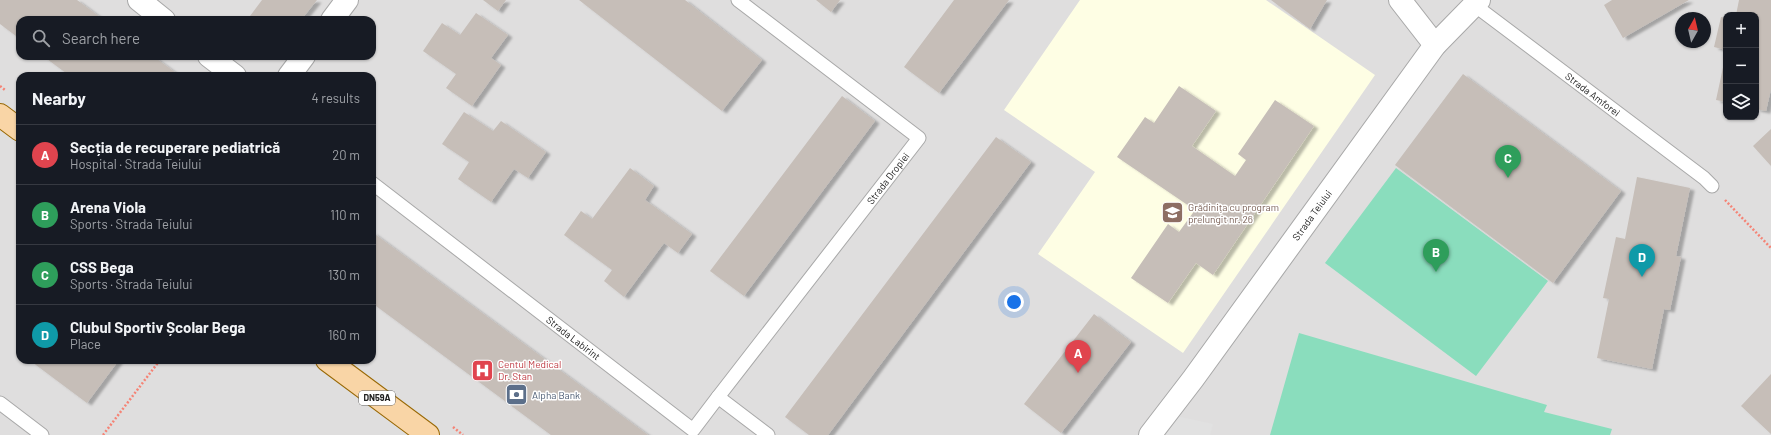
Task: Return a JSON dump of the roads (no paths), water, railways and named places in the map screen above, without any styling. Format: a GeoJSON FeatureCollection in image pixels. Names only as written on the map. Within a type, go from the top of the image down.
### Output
{"type":"FeatureCollection","features":[{"type":"Feature","properties":{"kind":"main road"},"geometry":{"type":"LineString","coordinates":[[0,115],[16,127]]}},
{"type":"Feature","properties":{"kind":"main road","name":"DN59A"},"geometry":{"type":"LineString","coordinates":[[332,364],[428,435]]}},
{"type":"Feature","properties":{"kind":"street"},"geometry":{"type":"LineString","coordinates":[[139,0],[159,16]]}},
{"type":"Feature","properties":{"kind":"street"},"geometry":{"type":"LineString","coordinates":[[335,16],[347,0]]}},
{"type":"Feature","properties":{"kind":"street"},"geometry":{"type":"LineString","coordinates":[[1400,0],[1435,45]]}},
{"type":"Feature","properties":{"kind":"street","name":"Strada Teiului"},"geometry":{"type":"LineString","coordinates":[[1150,435],[1193,379],[1435,45],[1476,2]]}},
{"type":"Feature","properties":{"kind":"street"},"geometry":{"type":"LineString","coordinates":[[215,60],[230,72]]}},
{"type":"Feature","properties":{"kind":"street"},"geometry":{"type":"LineString","coordinates":[[292,72],[301,60]]}},
{"type":"Feature","properties":{"kind":"lane","name":"Strada Dropiei"},"geometry":{"type":"LineString","coordinates":[[718,397],[918,138],[738,0]]}},
{"type":"Feature","properties":{"kind":"lane","name":"Strada Amforei"},"geometry":{"type":"LineString","coordinates":[[1476,2],[1704,178],[1712,186]]}},
{"type":"Feature","properties":{"kind":"lane","name":"Strada Labirint"},"geometry":{"type":"LineString","coordinates":[[376,186],[693,430],[718,397]]}},
{"type":"Feature","properties":{"kind":"lane"},"geometry":{"type":"LineString","coordinates":[[718,397],[768,435]]}},
{"type":"Feature","properties":{"kind":"lane"},"geometry":{"type":"LineString","coordinates":[[0,403],[42,435]]}},
{"type":"Feature","properties":{"kind":"place","name":"CSS Bega"},"geometry":{"type":"Point","coordinates":[1508,178]}},
{"type":"Feature","properties":{"kind":"place","name":"Grădinița cu program prelungit nr. 26"},"geometry":{"type":"Point","coordinates":[1173,213]}},
{"type":"Feature","properties":{"kind":"place","name":"Arena Viola"},"geometry":{"type":"Point","coordinates":[1436,272]}},
{"type":"Feature","properties":{"kind":"place","name":"Clubul Sportiv Școlar Bega"},"geometry":{"type":"Point","coordinates":[1642,277]}},
{"type":"Feature","properties":{"kind":"place","name":"Centul Medical Dr. Stan"},"geometry":{"type":"Point","coordinates":[482,370]}},
{"type":"Feature","properties":{"kind":"place","name":"Secția de recuperare pediatrică"},"geometry":{"type":"Point","coordinates":[1078,373]}},
{"type":"Feature","properties":{"kind":"place","name":"Alpha Bank"},"geometry":{"type":"Point","coordinates":[516,395]}}]}
